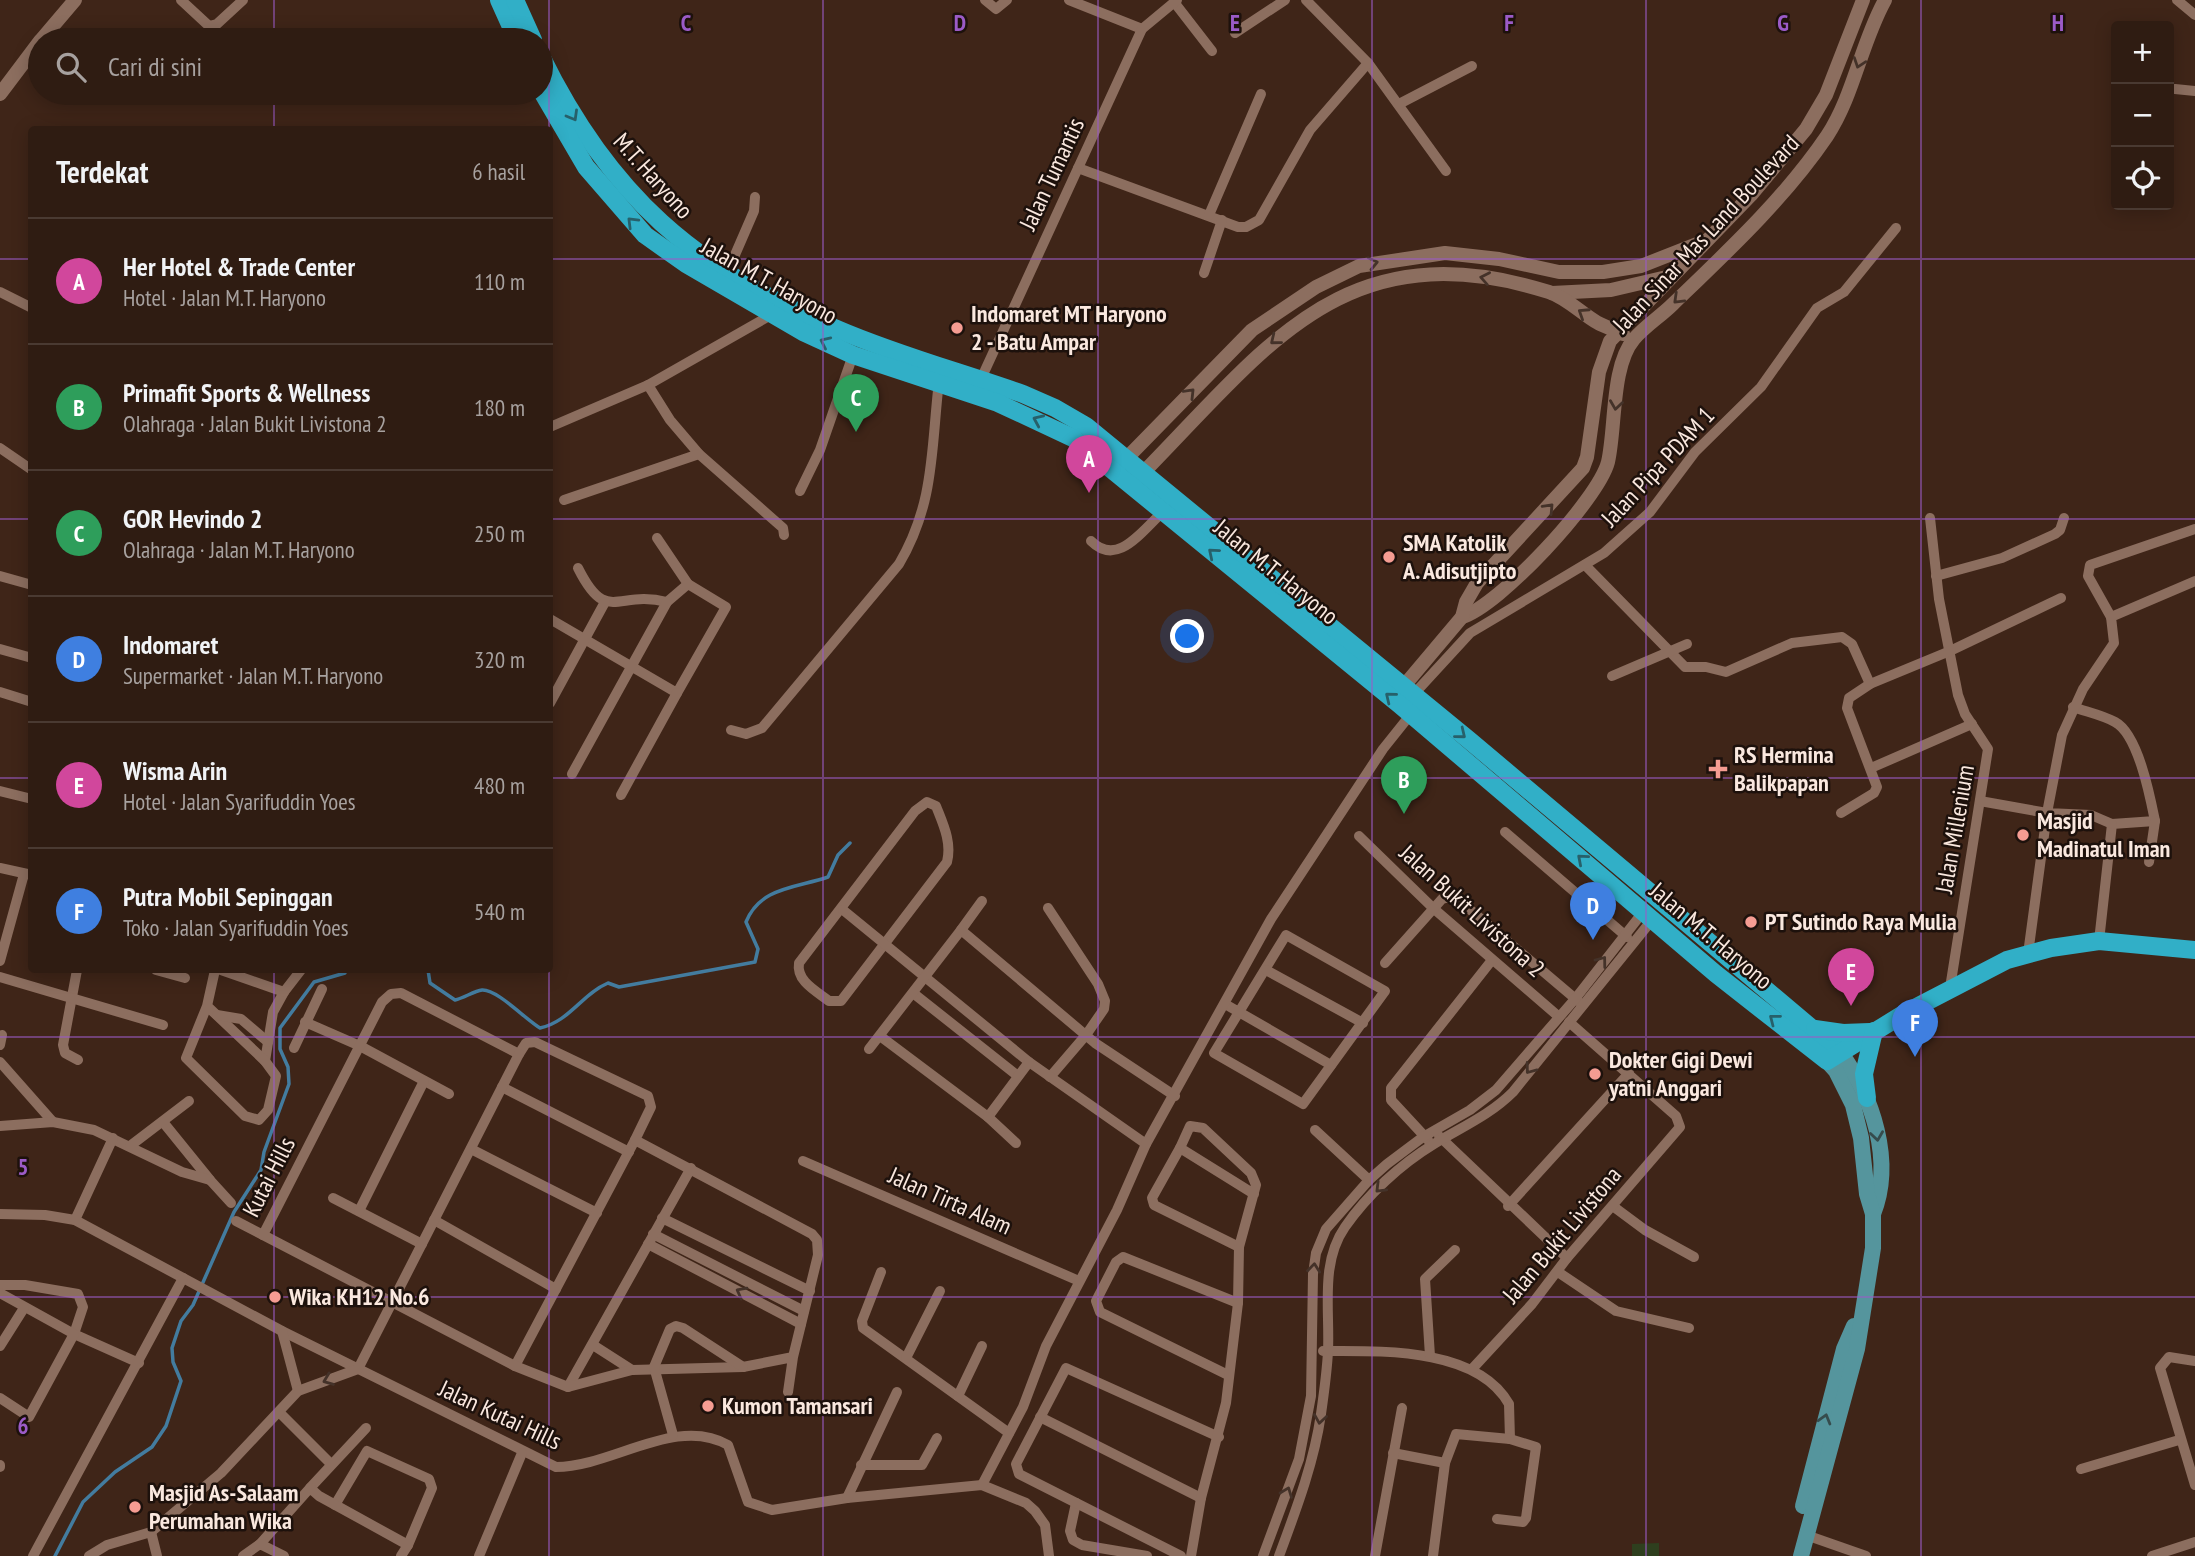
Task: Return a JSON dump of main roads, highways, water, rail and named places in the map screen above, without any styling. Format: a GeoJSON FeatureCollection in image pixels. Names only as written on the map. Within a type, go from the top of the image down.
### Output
{"type":"FeatureCollection","features":[{"type":"Feature","properties":{"kind":"highway"},"geometry":{"type":"LineString","coordinates":[[499,0],[520,28]]}},
{"type":"Feature","properties":{"kind":"highway"},"geometry":{"type":"LineString","coordinates":[[515,0],[524,28]]}},
{"type":"Feature","properties":{"kind":"highway","name":"M.T. Haryono"},"geometry":{"type":"LineString","coordinates":[[553,78],[579,126],[626,188],[678,240],[766,293]]}},
{"type":"Feature","properties":{"kind":"highway","name":"Jalan M.T. Haryono"},"geometry":{"type":"LineString","coordinates":[[550,105],[586,167],[632,221],[686,264],[771,315],[853,355],[940,374],[981,379],[1055,408],[1086,426],[1120,465],[1408,691],[1814,1029],[1834,1056]]}},
{"type":"Feature","properties":{"kind":"highway","name":"Jalan M.T. Haryono"},"geometry":{"type":"LineString","coordinates":[[766,293],[838,330],[940,374],[1060,431],[1120,465]]}},
{"type":"Feature","properties":{"kind":"highway","name":"Jalan M.T. Haryono"},"geometry":{"type":"LineString","coordinates":[[1137,479],[1164,511],[1411,714],[1647,916],[1834,1056]]}},
{"type":"Feature","properties":{"kind":"highway"},"geometry":{"type":"LineString","coordinates":[[1834,1056],[1980,972],[2028,954],[2099,941],[2195,950]]}},
{"type":"Feature","properties":{"kind":"highway"},"geometry":{"type":"LineString","coordinates":[[1814,1029],[1843,1033],[1874,1031]]}},
{"type":"Feature","properties":{"kind":"highway"},"geometry":{"type":"LineString","coordinates":[[1867,1098],[1864,1074],[1874,1031]]}},
{"type":"Feature","properties":{"kind":"main road","name":"Jalan M.T. Haryono"},"geometry":{"type":"LineString","coordinates":[[1834,1056],[1867,1098],[1875,1119],[1882,1174],[1881,1194],[1873,1214]]}},
{"type":"Feature","properties":{"kind":"main road","name":"Jalan M.T. Haryono"},"geometry":{"type":"LineString","coordinates":[[1790,1556],[1805,1524],[1857,1349],[1860,1312],[1873,1248],[1873,1214],[1867,1194],[1861,1138],[1853,1105],[1836,1071],[1834,1056]]}},
{"type":"Feature","properties":{"kind":"main road","name":"Jalan M.T. Haryono"},"geometry":{"type":"LineString","coordinates":[[1801,1556],[1805,1524]]}},
{"type":"Feature","properties":{"kind":"waterway"},"geometry":{"type":"LineString","coordinates":[[428,973],[430,983],[455,1000],[482,990],[488,991],[503,999],[540,1028],[559,1020],[608,983],[619,987],[755,962],[758,949],[746,922],[752,910],[780,890],[828,877],[838,855],[850,843]]}},
{"type":"Feature","properties":{"kind":"waterway"},"geometry":{"type":"LineString","coordinates":[[55,1556],[83,1502],[115,1472],[152,1447],[166,1426],[181,1381],[173,1362],[172,1348],[181,1321],[193,1305],[234,1212],[261,1170],[264,1152],[289,1084],[288,1067],[280,1049],[280,1028],[314,982],[345,973]]}},
{"type":"Feature","properties":{"kind":"place","name":"Indomaret MT Haryono 2 - Batu Ampar"},"geometry":{"type":"Point","coordinates":[957,328]}},
{"type":"Feature","properties":{"kind":"place","name":"GOR Hevindo 2"},"geometry":{"type":"Point","coordinates":[856,432]}},
{"type":"Feature","properties":{"kind":"place","name":"Her Hotel & Trade Center"},"geometry":{"type":"Point","coordinates":[1089,493]}},
{"type":"Feature","properties":{"kind":"place","name":"SMA Katolik A. Adisutjipto"},"geometry":{"type":"Point","coordinates":[1389,557]}},
{"type":"Feature","properties":{"kind":"place","name":"RS Hermina Balikpapan"},"geometry":{"type":"Point","coordinates":[1718,769]}},
{"type":"Feature","properties":{"kind":"place","name":"Primafit Sports & Wellness"},"geometry":{"type":"Point","coordinates":[1404,814]}},
{"type":"Feature","properties":{"kind":"place","name":"Masjid Madinatul Iman"},"geometry":{"type":"Point","coordinates":[2023,835]}},
{"type":"Feature","properties":{"kind":"place","name":"PT Sutindo Raya Mulia"},"geometry":{"type":"Point","coordinates":[1751,922]}},
{"type":"Feature","properties":{"kind":"place","name":"Indomaret"},"geometry":{"type":"Point","coordinates":[1593,940]}},
{"type":"Feature","properties":{"kind":"place","name":"Wisma Arin"},"geometry":{"type":"Point","coordinates":[1851,1006]}},
{"type":"Feature","properties":{"kind":"place","name":"Putra Mobil Sepinggan"},"geometry":{"type":"Point","coordinates":[1915,1057]}},
{"type":"Feature","properties":{"kind":"place","name":"Dokter Gigi Dewi yatni Anggari"},"geometry":{"type":"Point","coordinates":[1595,1074]}},
{"type":"Feature","properties":{"kind":"place","name":"Wika KH12 No.6"},"geometry":{"type":"Point","coordinates":[275,1297]}},
{"type":"Feature","properties":{"kind":"place","name":"Kumon Tamansari"},"geometry":{"type":"Point","coordinates":[708,1406]}},
{"type":"Feature","properties":{"kind":"place","name":"Masjid As-Salaam Perumahan Wika"},"geometry":{"type":"Point","coordinates":[135,1507]}}]}
